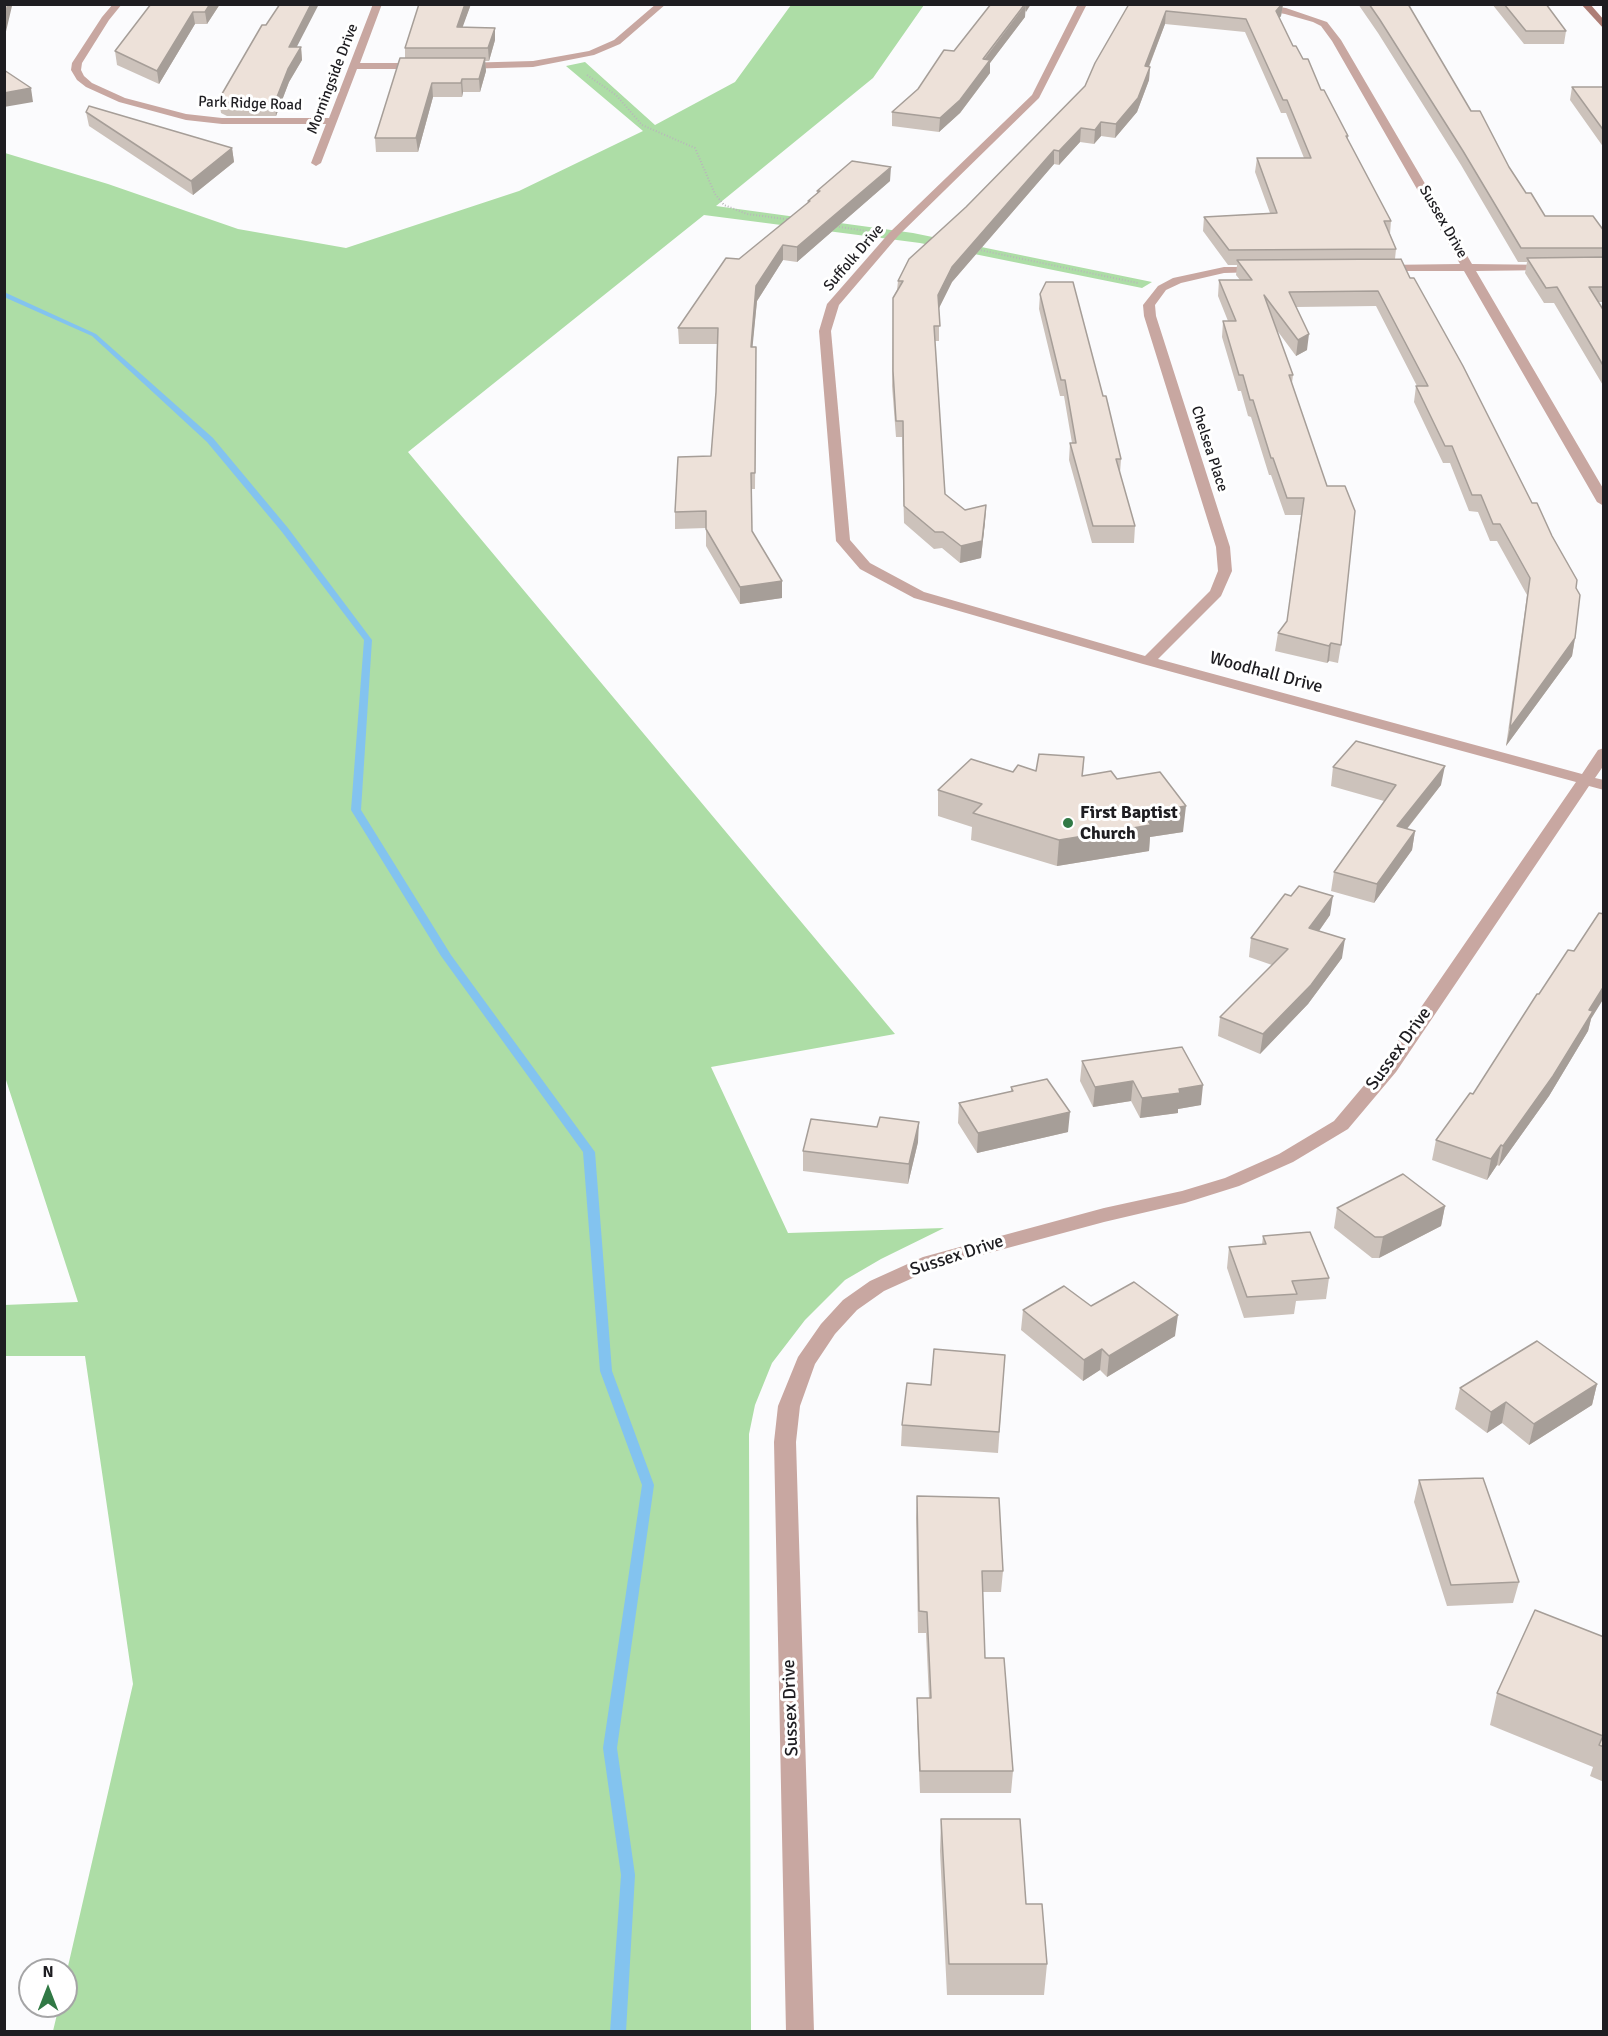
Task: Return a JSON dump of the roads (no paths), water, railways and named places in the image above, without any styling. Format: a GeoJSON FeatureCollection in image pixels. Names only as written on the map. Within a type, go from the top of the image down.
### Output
{"type":"FeatureCollection","features":[{"type":"Feature","properties":{"kind":"main road"},"geometry":{"type":"LineString","coordinates":[[1585,4],[1604,26]]}},
{"type":"Feature","properties":{"kind":"street","name":"Park Ridge Road"},"geometry":{"type":"LineString","coordinates":[[118,4],[105,19],[77,63],[76,70],[80,78],[89,85],[122,100],[186,117],[222,121],[333,121]]}},
{"type":"Feature","properties":{"kind":"street","name":"Morningside Drive"},"geometry":{"type":"LineString","coordinates":[[316,163],[378,4]]}},
{"type":"Feature","properties":{"kind":"street"},"geometry":{"type":"LineString","coordinates":[[450,66],[514,65],[561,60],[591,53],[617,42],[662,4]]}},
{"type":"Feature","properties":{"kind":"street","name":"Suffolk Drive"},"geometry":{"type":"LineString","coordinates":[[919,595],[865,566],[843,541],[825,331],[833,304],[894,234],[1036,96],[1083,4]]}},
{"type":"Feature","properties":{"kind":"street","name":"Sussex Drive"},"geometry":{"type":"LineString","coordinates":[[1235,4],[1286,11],[1316,20],[1329,30],[1470,268],[1604,502]]}},
{"type":"Feature","properties":{"kind":"street"},"geometry":{"type":"LineString","coordinates":[[355,66],[438,66]]}},
{"type":"Feature","properties":{"kind":"street"},"geometry":{"type":"LineString","coordinates":[[1375,268],[1559,267]]}},
{"type":"Feature","properties":{"kind":"street","name":"Chelsea Place"},"geometry":{"type":"LineString","coordinates":[[1148,661],[1216,593],[1225,571],[1223,547],[1150,316],[1149,305],[1162,288],[1177,280],[1224,270],[1269,269]]}},
{"type":"Feature","properties":{"kind":"street","name":"Woodhall Drive"},"geometry":{"type":"LineString","coordinates":[[919,595],[1148,661],[1594,782]]}},
{"type":"Feature","properties":{"kind":"street","name":"Sussex Drive"},"geometry":{"type":"LineString","coordinates":[[800,2031],[785,1442],[789,1406],[806,1362],[828,1329],[850,1305],[877,1286],[930,1262],[1093,1217],[1185,1197],[1223,1185],[1286,1158],[1341,1125],[1389,1068],[1594,782],[1604,753]]}},
{"type":"Feature","properties":{"kind":"waterway"},"geometry":{"type":"LineString","coordinates":[[4,294],[94,335],[210,440],[285,530],[368,640],[356,810],[446,956],[589,1152],[606,1371],[648,1485],[610,1748],[628,1875],[618,2032]]}},
{"type":"Feature","properties":{"kind":"place","name":"First Baptist Church"},"geometry":{"type":"Point","coordinates":[1068,823]}}]}
